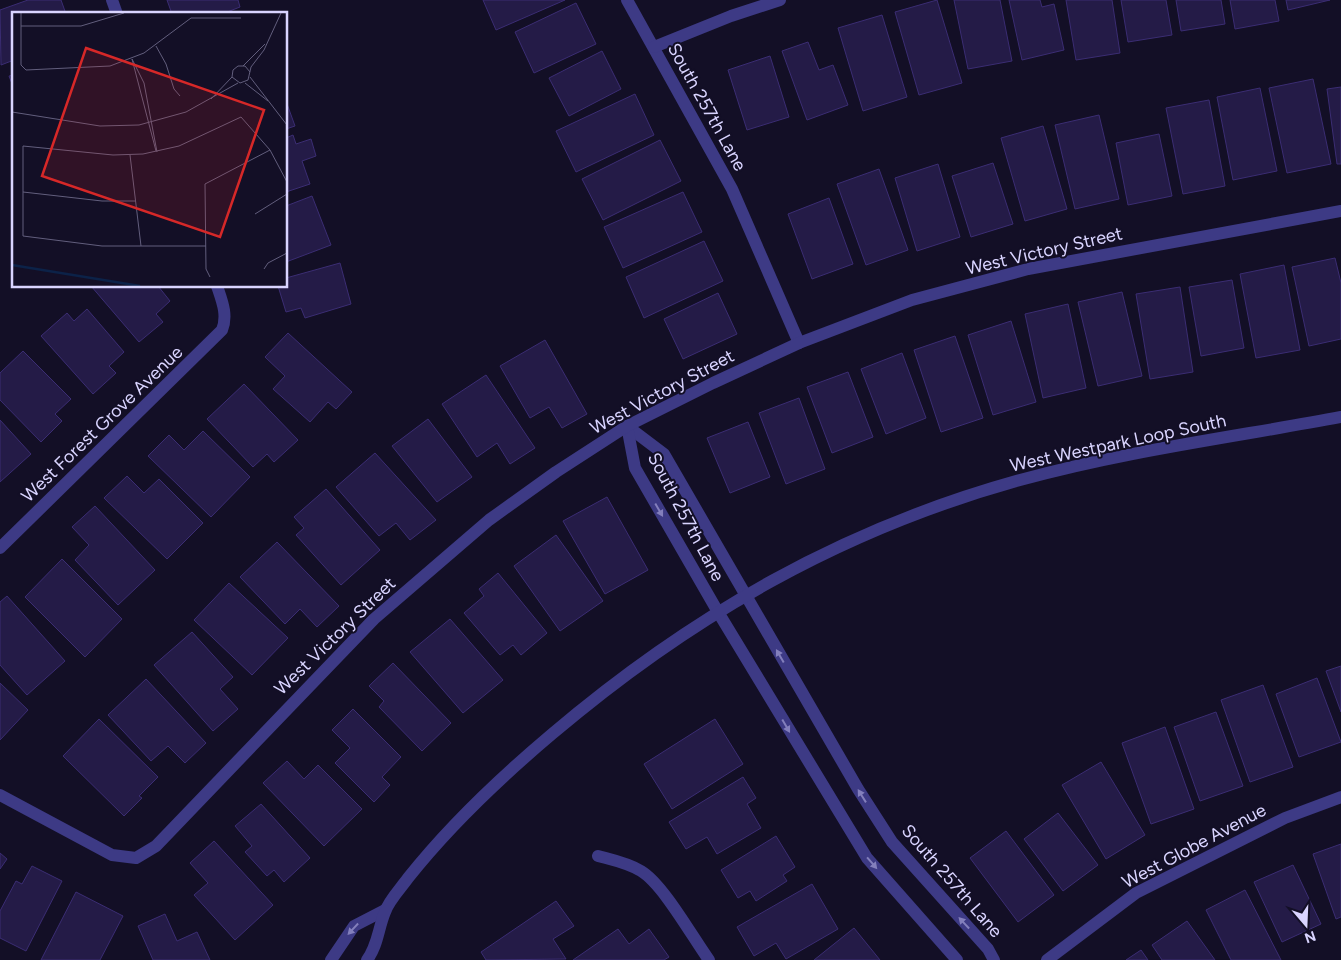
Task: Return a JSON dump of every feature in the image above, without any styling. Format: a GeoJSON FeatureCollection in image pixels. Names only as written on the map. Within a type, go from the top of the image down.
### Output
{"type":"FeatureCollection","features":[{"type":"Feature","properties":{"kind":"street"},"geometry":{"type":"LineString","coordinates":[[112,0],[116,12]]}},
{"type":"Feature","properties":{"kind":"street","name":"South 257th Lane"},"geometry":{"type":"LineString","coordinates":[[627,0],[732,189],[800,343]]}},
{"type":"Feature","properties":{"kind":"street"},"geometry":{"type":"LineString","coordinates":[[654,48],[731,16],[780,0]]}},
{"type":"Feature","properties":{"kind":"street","name":"West Victory Street"},"geometry":{"type":"LineString","coordinates":[[0,795],[112,855],[136,858],[156,846],[374,618],[489,520],[556,472],[627,426],[713,383],[800,343],[912,300],[1028,270],[1341,211]]}},
{"type":"Feature","properties":{"kind":"street","name":"West Forest Grove Avenue"},"geometry":{"type":"LineString","coordinates":[[0,548],[218,335],[225,323],[223,305],[217,288]]}},
{"type":"Feature","properties":{"kind":"street","name":"West Westpark Loop South"},"geometry":{"type":"LineString","coordinates":[[385,910],[434,847],[519,762],[592,700],[651,654],[744,596],[806,563],[882,527],[1000,486],[1066,468],[1341,417]]}},
{"type":"Feature","properties":{"kind":"street","name":"South 257th Lane"},"geometry":{"type":"LineString","coordinates":[[627,426],[664,454],[744,596],[858,790],[892,842],[988,949],[994,960]]}},
{"type":"Feature","properties":{"kind":"street","name":"South 257th Lane"},"geometry":{"type":"LineString","coordinates":[[627,426],[635,468],[718,612],[866,858],[957,960]]}},
{"type":"Feature","properties":{"kind":"street","name":"West Globe Avenue"},"geometry":{"type":"LineString","coordinates":[[1047,960],[1136,893],[1285,818],[1341,797]]}},
{"type":"Feature","properties":{"kind":"street"},"geometry":{"type":"LineString","coordinates":[[598,856],[621,862],[643,872],[657,886],[709,960]]}},
{"type":"Feature","properties":{"kind":"street"},"geometry":{"type":"LineString","coordinates":[[331,960],[354,926],[385,910]]}},
{"type":"Feature","properties":{"kind":"street"},"geometry":{"type":"LineString","coordinates":[[367,960],[376,948],[385,910]]}},
{"type":"Feature","properties":{"kind":"building"},"geometry":{"type":"Polygon","coordinates":[[[28,0],[61,0],[65,12],[12,12],[12,61],[1,65],[0,10],[28,0]]]}},
{"type":"Feature","properties":{"kind":"building"},"geometry":{"type":"Polygon","coordinates":[[[167,0],[238,0],[240,7],[227,12],[171,12],[167,0]]]}},
{"type":"Feature","properties":{"kind":"building"},"geometry":{"type":"Polygon","coordinates":[[[483,0],[565,0],[496,30],[483,0]]]}},
{"type":"Feature","properties":{"kind":"building"},"geometry":{"type":"Polygon","coordinates":[[[937,0],[962,83],[919,95],[895,12],[937,0]]]}},
{"type":"Feature","properties":{"kind":"building"},"geometry":{"type":"Polygon","coordinates":[[[954,0],[1000,0],[1012,61],[968,69],[954,0]]]}},
{"type":"Feature","properties":{"kind":"building"},"geometry":{"type":"Polygon","coordinates":[[[1009,0],[1040,0],[1042,7],[1054,4],[1064,50],[1022,60],[1009,0]]]}},
{"type":"Feature","properties":{"kind":"building"},"geometry":{"type":"Polygon","coordinates":[[[1066,0],[1112,0],[1120,53],[1076,60],[1066,0]]]}},
{"type":"Feature","properties":{"kind":"building"},"geometry":{"type":"Polygon","coordinates":[[[1121,0],[1166,0],[1172,35],[1128,42],[1121,0]]]}},
{"type":"Feature","properties":{"kind":"building"},"geometry":{"type":"Polygon","coordinates":[[[1176,0],[1221,0],[1225,24],[1181,31],[1176,0]]]}},
{"type":"Feature","properties":{"kind":"building"},"geometry":{"type":"Polygon","coordinates":[[[1230,0],[1275,0],[1279,21],[1235,29],[1230,0]]]}},
{"type":"Feature","properties":{"kind":"building"},"geometry":{"type":"Polygon","coordinates":[[[1286,0],[1330,0],[1288,10],[1286,0]]]}},
{"type":"Feature","properties":{"kind":"building"},"geometry":{"type":"Polygon","coordinates":[[[576,3],[596,44],[534,73],[515,32],[576,3]]]}},
{"type":"Feature","properties":{"kind":"building"},"geometry":{"type":"Polygon","coordinates":[[[882,15],[907,97],[863,111],[838,28],[882,15]]]}},
{"type":"Feature","properties":{"kind":"building"},"geometry":{"type":"Polygon","coordinates":[[[808,42],[819,70],[833,65],[848,105],[807,120],[782,51],[808,42]]]}},
{"type":"Feature","properties":{"kind":"building"},"geometry":{"type":"Polygon","coordinates":[[[602,51],[621,89],[569,116],[549,78],[602,51]]]}},
{"type":"Feature","properties":{"kind":"building"},"geometry":{"type":"Polygon","coordinates":[[[770,56],[789,117],[747,130],[728,70],[770,56]]]}},
{"type":"Feature","properties":{"kind":"building"},"geometry":{"type":"Polygon","coordinates":[[[1313,79],[1331,164],[1287,173],[1269,88],[1313,79]]]}},
{"type":"Feature","properties":{"kind":"building"},"geometry":{"type":"Polygon","coordinates":[[[1341,87],[1341,164],[1337,164],[1327,89],[1341,87]]]}},
{"type":"Feature","properties":{"kind":"building"},"geometry":{"type":"Polygon","coordinates":[[[1260,88],[1277,171],[1233,180],[1217,97],[1260,88]]]}},
{"type":"Feature","properties":{"kind":"building"},"geometry":{"type":"Polygon","coordinates":[[[635,94],[654,135],[576,172],[556,131],[635,94]]]}},
{"type":"Feature","properties":{"kind":"building"},"geometry":{"type":"Polygon","coordinates":[[[1209,100],[1225,186],[1183,194],[1166,108],[1209,100]]]}},
{"type":"Feature","properties":{"kind":"building"},"geometry":{"type":"Polygon","coordinates":[[[288,107],[295,126],[288,128],[288,107]]]}},
{"type":"Feature","properties":{"kind":"building"},"geometry":{"type":"Polygon","coordinates":[[[1099,115],[1119,199],[1075,209],[1055,125],[1099,115]]]}},
{"type":"Feature","properties":{"kind":"building"},"geometry":{"type":"Polygon","coordinates":[[[1043,126],[1067,209],[1025,221],[1001,138],[1043,126]]]}},
{"type":"Feature","properties":{"kind":"building"},"geometry":{"type":"Polygon","coordinates":[[[1159,134],[1172,196],[1128,205],[1116,143],[1159,134]]]}},
{"type":"Feature","properties":{"kind":"building"},"geometry":{"type":"Polygon","coordinates":[[[293,135],[296,144],[311,139],[316,156],[302,161],[310,184],[288,191],[288,137],[293,135]]]}},
{"type":"Feature","properties":{"kind":"building"},"geometry":{"type":"Polygon","coordinates":[[[660,140],[681,181],[603,220],[582,179],[660,140]]]}},
{"type":"Feature","properties":{"kind":"building"},"geometry":{"type":"Polygon","coordinates":[[[993,163],[1013,224],[971,237],[952,176],[993,163]]]}},
{"type":"Feature","properties":{"kind":"building"},"geometry":{"type":"Polygon","coordinates":[[[938,164],[960,237],[917,251],[895,178],[938,164]]]}},
{"type":"Feature","properties":{"kind":"building"},"geometry":{"type":"Polygon","coordinates":[[[879,169],[908,250],[866,265],[837,184],[879,169]]]}},
{"type":"Feature","properties":{"kind":"building"},"geometry":{"type":"Polygon","coordinates":[[[683,192],[702,232],[623,268],[604,227],[683,192]]]}},
{"type":"Feature","properties":{"kind":"building"},"geometry":{"type":"Polygon","coordinates":[[[312,196],[331,245],[288,261],[288,205],[312,196]]]}},
{"type":"Feature","properties":{"kind":"building"},"geometry":{"type":"Polygon","coordinates":[[[829,198],[853,264],[812,279],[788,214],[829,198]]]}},
{"type":"Feature","properties":{"kind":"building"},"geometry":{"type":"Polygon","coordinates":[[[704,241],[723,281],[644,318],[626,277],[704,241]]]}},
{"type":"Feature","properties":{"kind":"building"},"geometry":{"type":"Polygon","coordinates":[[[1335,258],[1341,283],[1341,339],[1309,346],[1292,267],[1335,258]]]}},
{"type":"Feature","properties":{"kind":"building"},"geometry":{"type":"Polygon","coordinates":[[[340,263],[351,304],[305,318],[301,308],[286,312],[279,288],[288,288],[288,277],[340,263]]]}},
{"type":"Feature","properties":{"kind":"building"},"geometry":{"type":"Polygon","coordinates":[[[1284,265],[1300,350],[1256,358],[1240,274],[1284,265]]]}},
{"type":"Feature","properties":{"kind":"building"},"geometry":{"type":"Polygon","coordinates":[[[1232,280],[1244,348],[1201,356],[1189,287],[1232,280]]]}},
{"type":"Feature","properties":{"kind":"building"},"geometry":{"type":"Polygon","coordinates":[[[1180,287],[1193,372],[1150,379],[1136,294],[1180,287]]]}},
{"type":"Feature","properties":{"kind":"building"},"geometry":{"type":"Polygon","coordinates":[[[93,288],[160,288],[170,301],[156,314],[163,322],[139,342],[93,288]]]}},
{"type":"Feature","properties":{"kind":"building"},"geometry":{"type":"Polygon","coordinates":[[[1122,292],[1142,376],[1098,386],[1078,302],[1122,292]]]}},
{"type":"Feature","properties":{"kind":"building"},"geometry":{"type":"Polygon","coordinates":[[[718,293],[737,334],[683,359],[664,319],[718,293]]]}},
{"type":"Feature","properties":{"kind":"building"},"geometry":{"type":"Polygon","coordinates":[[[1068,304],[1086,388],[1043,398],[1025,314],[1068,304]]]}},
{"type":"Feature","properties":{"kind":"building"},"geometry":{"type":"Polygon","coordinates":[[[87,309],[124,352],[109,366],[116,373],[93,394],[41,336],[67,313],[74,321],[87,309]]]}},
{"type":"Feature","properties":{"kind":"building"},"geometry":{"type":"Polygon","coordinates":[[[1011,321],[1036,402],[993,415],[968,335],[1011,321]]]}},
{"type":"Feature","properties":{"kind":"building"},"geometry":{"type":"Polygon","coordinates":[[[288,333],[352,392],[336,409],[328,402],[310,422],[273,389],[285,376],[265,357],[288,333]]]}},
{"type":"Feature","properties":{"kind":"building"},"geometry":{"type":"Polygon","coordinates":[[[955,336],[983,418],[941,432],[914,350],[955,336]]]}},
{"type":"Feature","properties":{"kind":"building"},"geometry":{"type":"Polygon","coordinates":[[[545,340],[587,414],[562,428],[549,407],[530,418],[500,366],[545,340]]]}},
{"type":"Feature","properties":{"kind":"building"},"geometry":{"type":"Polygon","coordinates":[[[23,351],[71,399],[55,414],[62,421],[41,442],[0,400],[0,373],[23,351]]]}},
{"type":"Feature","properties":{"kind":"building"},"geometry":{"type":"Polygon","coordinates":[[[902,353],[926,418],[886,434],[861,369],[902,353]]]}},
{"type":"Feature","properties":{"kind":"building"},"geometry":{"type":"Polygon","coordinates":[[[848,372],[873,437],[832,453],[807,387],[848,372]]]}},
{"type":"Feature","properties":{"kind":"building"},"geometry":{"type":"Polygon","coordinates":[[[486,375],[535,448],[510,464],[497,443],[477,457],[442,404],[486,375]]]}},
{"type":"Feature","properties":{"kind":"building"},"geometry":{"type":"Polygon","coordinates":[[[244,384],[298,440],[274,462],[267,454],[253,467],[207,419],[244,384]]]}},
{"type":"Feature","properties":{"kind":"building"},"geometry":{"type":"Polygon","coordinates":[[[799,398],[825,469],[786,484],[759,413],[799,398]]]}},
{"type":"Feature","properties":{"kind":"building"},"geometry":{"type":"Polygon","coordinates":[[[428,419],[472,477],[437,502],[392,446],[428,419]]]}},
{"type":"Feature","properties":{"kind":"building"},"geometry":{"type":"Polygon","coordinates":[[[0,420],[31,454],[0,482],[0,420]]]}},
{"type":"Feature","properties":{"kind":"building"},"geometry":{"type":"Polygon","coordinates":[[[748,422],[770,477],[730,493],[707,438],[748,422]]]}},
{"type":"Feature","properties":{"kind":"building"},"geometry":{"type":"Polygon","coordinates":[[[203,431],[250,477],[211,517],[148,456],[169,435],[184,450],[203,431]]]}},
{"type":"Feature","properties":{"kind":"building"},"geometry":{"type":"Polygon","coordinates":[[[375,453],[436,520],[410,540],[396,523],[379,536],[336,487],[375,453]]]}},
{"type":"Feature","properties":{"kind":"building"},"geometry":{"type":"Polygon","coordinates":[[[127,476],[144,493],[159,479],[203,523],[167,559],[104,498],[127,476]]]}},
{"type":"Feature","properties":{"kind":"building"},"geometry":{"type":"Polygon","coordinates":[[[326,489],[380,550],[341,585],[296,535],[304,528],[294,517],[326,489]]]}},
{"type":"Feature","properties":{"kind":"building"},"geometry":{"type":"Polygon","coordinates":[[[607,497],[648,570],[605,594],[563,521],[607,497]]]}},
{"type":"Feature","properties":{"kind":"building"},"geometry":{"type":"Polygon","coordinates":[[[95,506],[155,570],[118,605],[75,560],[89,545],[72,527],[95,506]]]}},
{"type":"Feature","properties":{"kind":"building"},"geometry":{"type":"Polygon","coordinates":[[[556,535],[603,601],[560,631],[514,566],[556,535]]]}},
{"type":"Feature","properties":{"kind":"building"},"geometry":{"type":"Polygon","coordinates":[[[277,542],[339,606],[317,627],[300,609],[285,624],[240,577],[277,542]]]}},
{"type":"Feature","properties":{"kind":"building"},"geometry":{"type":"Polygon","coordinates":[[[62,559],[122,619],[85,657],[25,597],[62,559]]]}},
{"type":"Feature","properties":{"kind":"building"},"geometry":{"type":"Polygon","coordinates":[[[498,573],[547,633],[521,655],[513,645],[500,655],[464,613],[484,596],[479,589],[498,573]]]}},
{"type":"Feature","properties":{"kind":"building"},"geometry":{"type":"Polygon","coordinates":[[[229,583],[288,638],[252,675],[194,620],[229,583]]]}},
{"type":"Feature","properties":{"kind":"building"},"geometry":{"type":"Polygon","coordinates":[[[7,596],[65,661],[27,695],[0,665],[0,602],[7,596]]]}},
{"type":"Feature","properties":{"kind":"building"},"geometry":{"type":"Polygon","coordinates":[[[450,619],[503,680],[463,713],[410,652],[450,619]]]}},
{"type":"Feature","properties":{"kind":"building"},"geometry":{"type":"Polygon","coordinates":[[[192,632],[233,677],[220,689],[238,709],[213,731],[154,665],[192,632]]]}},
{"type":"Feature","properties":{"kind":"building"},"geometry":{"type":"Polygon","coordinates":[[[393,663],[451,723],[422,751],[379,707],[384,701],[369,686],[393,663]]]}},
{"type":"Feature","properties":{"kind":"building"},"geometry":{"type":"Polygon","coordinates":[[[1341,666],[1341,712],[1326,671],[1341,666]]]}},
{"type":"Feature","properties":{"kind":"building"},"geometry":{"type":"Polygon","coordinates":[[[1317,678],[1341,742],[1299,757],[1276,694],[1317,678]]]}},
{"type":"Feature","properties":{"kind":"building"},"geometry":{"type":"Polygon","coordinates":[[[146,679],[206,743],[185,763],[168,746],[151,761],[108,715],[146,679]]]}},
{"type":"Feature","properties":{"kind":"building"},"geometry":{"type":"Polygon","coordinates":[[[0,683],[28,710],[0,740],[0,683]]]}},
{"type":"Feature","properties":{"kind":"building"},"geometry":{"type":"Polygon","coordinates":[[[1263,685],[1293,767],[1250,782],[1221,700],[1263,685]]]}},
{"type":"Feature","properties":{"kind":"building"},"geometry":{"type":"Polygon","coordinates":[[[353,709],[401,757],[382,777],[390,785],[374,802],[335,763],[350,748],[332,730],[353,709]]]}},
{"type":"Feature","properties":{"kind":"building"},"geometry":{"type":"Polygon","coordinates":[[[1216,712],[1243,786],[1200,801],[1174,727],[1216,712]]]}},
{"type":"Feature","properties":{"kind":"building"},"geometry":{"type":"Polygon","coordinates":[[[99,719],[158,777],[139,796],[142,798],[124,816],[63,756],[99,719]]]}},
{"type":"Feature","properties":{"kind":"building"},"geometry":{"type":"Polygon","coordinates":[[[715,719],[743,764],[672,809],[644,764],[715,719]]]}},
{"type":"Feature","properties":{"kind":"building"},"geometry":{"type":"Polygon","coordinates":[[[1165,727],[1194,809],[1151,824],[1122,743],[1165,727]]]}},
{"type":"Feature","properties":{"kind":"building"},"geometry":{"type":"Polygon","coordinates":[[[287,761],[304,779],[318,765],[362,809],[324,846],[263,783],[287,761]]]}},
{"type":"Feature","properties":{"kind":"building"},"geometry":{"type":"Polygon","coordinates":[[[1101,762],[1145,835],[1106,859],[1062,785],[1101,762]]]}},
{"type":"Feature","properties":{"kind":"building"},"geometry":{"type":"Polygon","coordinates":[[[743,777],[756,798],[747,804],[761,828],[717,854],[707,837],[686,849],[669,822],[743,777]]]}},
{"type":"Feature","properties":{"kind":"building"},"geometry":{"type":"Polygon","coordinates":[[[261,804],[310,858],[284,882],[274,870],[267,876],[245,852],[252,846],[235,826],[261,804]]]}},
{"type":"Feature","properties":{"kind":"building"},"geometry":{"type":"Polygon","coordinates":[[[1058,813],[1098,865],[1063,891],[1024,839],[1058,813]]]}},
{"type":"Feature","properties":{"kind":"building"},"geometry":{"type":"Polygon","coordinates":[[[1006,831],[1054,895],[1018,922],[970,858],[1006,831]]]}},
{"type":"Feature","properties":{"kind":"building"},"geometry":{"type":"Polygon","coordinates":[[[776,836],[795,867],[783,875],[787,881],[756,901],[750,891],[738,898],[721,870],[776,836]]]}},
{"type":"Feature","properties":{"kind":"building"},"geometry":{"type":"Polygon","coordinates":[[[214,841],[273,905],[235,940],[194,895],[208,883],[190,863],[214,841]]]}},
{"type":"Feature","properties":{"kind":"building"},"geometry":{"type":"Polygon","coordinates":[[[1341,844],[1341,917],[1336,919],[1313,854],[1341,844]]]}},
{"type":"Feature","properties":{"kind":"building"},"geometry":{"type":"Polygon","coordinates":[[[0,853],[7,859],[0,869],[0,853]]]}},
{"type":"Feature","properties":{"kind":"building"},"geometry":{"type":"Polygon","coordinates":[[[1293,865],[1321,924],[1282,942],[1254,882],[1293,865]]]}},
{"type":"Feature","properties":{"kind":"building"},"geometry":{"type":"Polygon","coordinates":[[[32,866],[62,881],[26,951],[0,938],[0,911],[16,881],[22,884],[32,866]]]}},
{"type":"Feature","properties":{"kind":"building"},"geometry":{"type":"Polygon","coordinates":[[[812,884],[838,929],[786,959],[776,943],[754,956],[737,927],[812,884]]]}},
{"type":"Feature","properties":{"kind":"building"},"geometry":{"type":"Polygon","coordinates":[[[1245,890],[1281,960],[1231,960],[1206,910],[1245,890]]]}},
{"type":"Feature","properties":{"kind":"building"},"geometry":{"type":"Polygon","coordinates":[[[76,892],[123,916],[100,960],[41,960],[76,892]]]}},
{"type":"Feature","properties":{"kind":"building"},"geometry":{"type":"Polygon","coordinates":[[[556,901],[574,926],[553,939],[566,959],[486,960],[481,952],[556,901]]]}},
{"type":"Feature","properties":{"kind":"building"},"geometry":{"type":"Polygon","coordinates":[[[165,914],[177,941],[197,932],[210,960],[153,960],[138,926],[165,914]]]}},
{"type":"Feature","properties":{"kind":"building"},"geometry":{"type":"Polygon","coordinates":[[[1187,921],[1215,960],[1162,960],[1152,945],[1187,921]]]}},
{"type":"Feature","properties":{"kind":"building"},"geometry":{"type":"Polygon","coordinates":[[[854,928],[880,960],[814,960],[854,928]]]}},
{"type":"Feature","properties":{"kind":"building"},"geometry":{"type":"Polygon","coordinates":[[[618,929],[629,944],[649,929],[669,957],[664,960],[573,960],[618,929]]]}},
{"type":"Feature","properties":{"kind":"building"},"geometry":{"type":"Polygon","coordinates":[[[1141,950],[1148,960],[1126,960],[1141,950]]]}}]}
